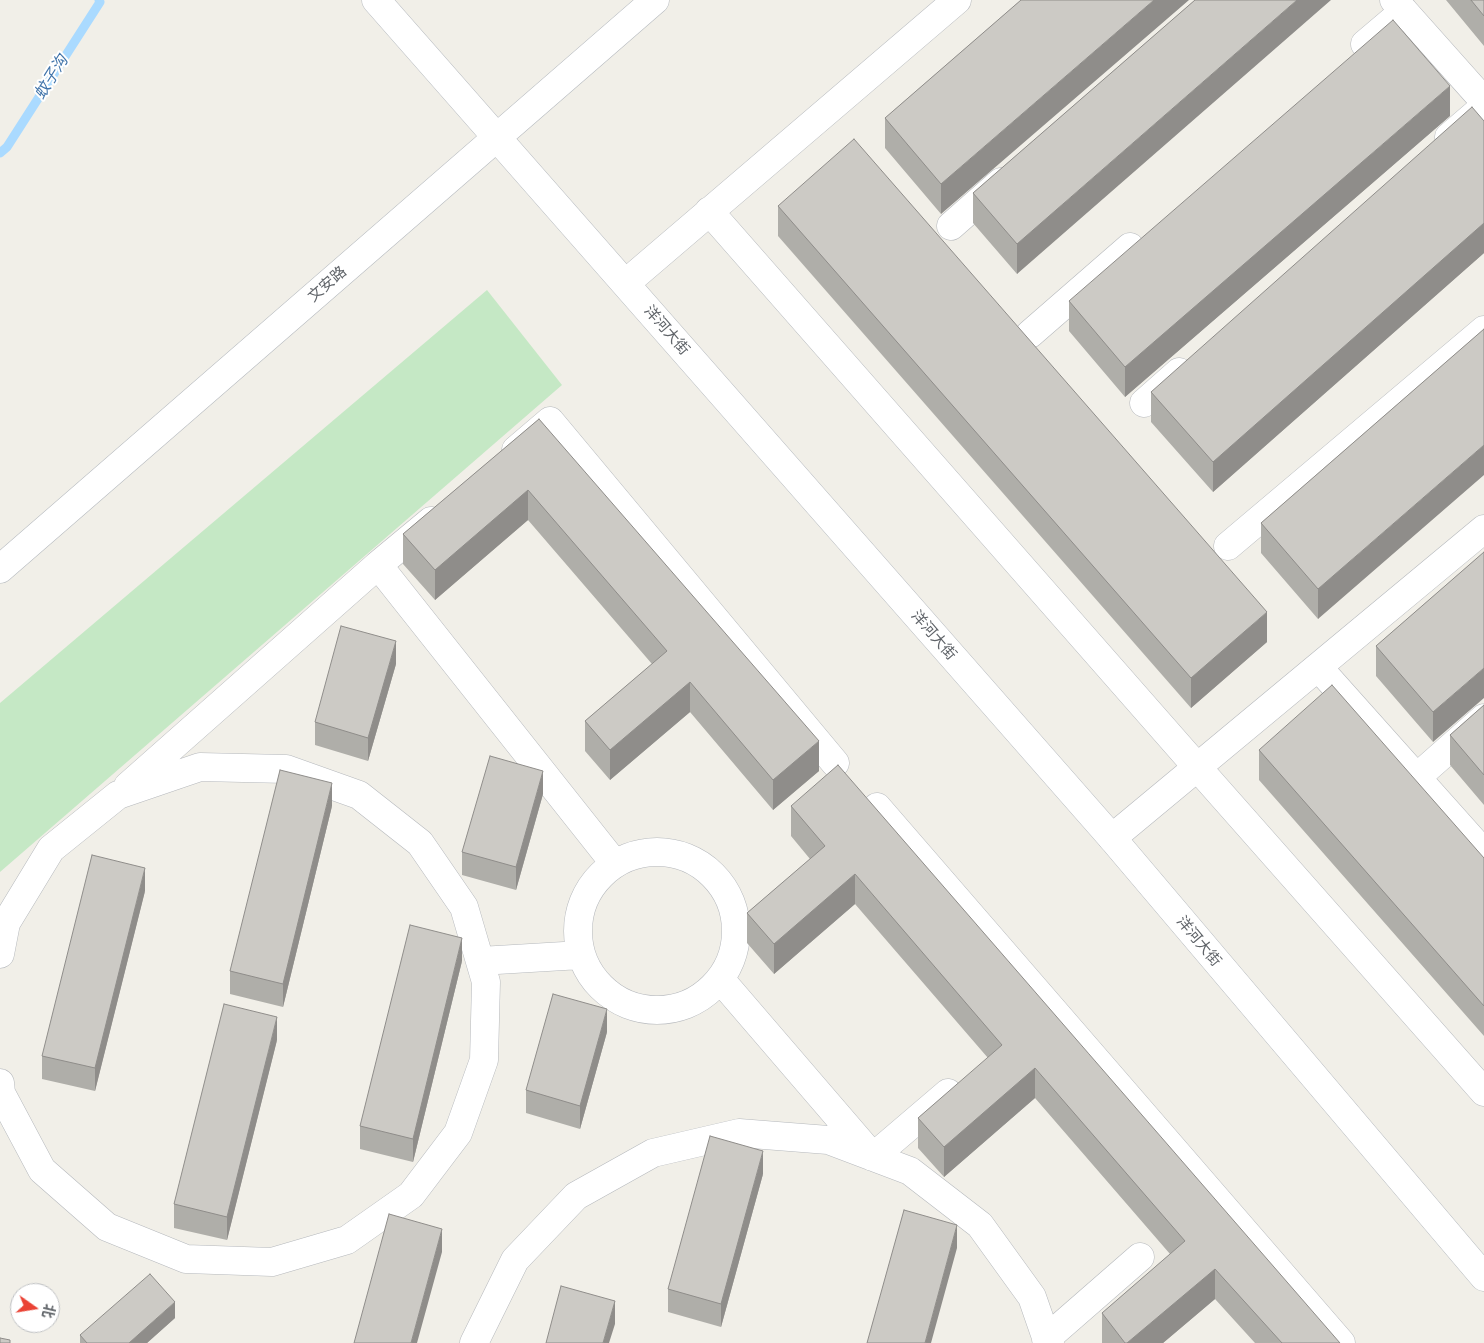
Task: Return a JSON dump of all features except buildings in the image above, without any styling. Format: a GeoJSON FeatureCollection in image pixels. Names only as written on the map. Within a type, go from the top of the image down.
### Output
{"type":"FeatureCollection","features":[{"type":"Feature","properties":{"kind":"street","name":"洋河大街"},"geometry":{"type":"LineString","coordinates":[[376,0],[1112,838],[1484,1277]]}},
{"type":"Feature","properties":{"kind":"street","name":"文安路"},"geometry":{"type":"LineString","coordinates":[[0,569],[654,0]]}},
{"type":"Feature","properties":{"kind":"street"},"geometry":{"type":"LineString","coordinates":[[626,283],[957,0]]}},
{"type":"Feature","properties":{"kind":"street"},"geometry":{"type":"LineString","coordinates":[[1344,62],[1399,5],[1484,101]]}},
{"type":"Feature","properties":{"kind":"street"},"geometry":{"type":"LineString","coordinates":[[1432,152],[1484,107]]}},
{"type":"Feature","properties":{"kind":"street"},"geometry":{"type":"LineString","coordinates":[[950,226],[1017,168]]}},
{"type":"Feature","properties":{"kind":"street"},"geometry":{"type":"LineString","coordinates":[[709,211],[1484,1092]]}},
{"type":"Feature","properties":{"kind":"street"},"geometry":{"type":"LineString","coordinates":[[1030,334],[1150,230]]}},
{"type":"Feature","properties":{"kind":"street"},"geometry":{"type":"LineString","coordinates":[[1228,546],[1484,330]]}},
{"type":"Feature","properties":{"kind":"street"},"geometry":{"type":"LineString","coordinates":[[1144,403],[1196,358]]}},
{"type":"Feature","properties":{"kind":"street"},"geometry":{"type":"LineString","coordinates":[[498,464],[550,421],[835,763]]}},
{"type":"Feature","properties":{"kind":"street"},"geometry":{"type":"LineString","coordinates":[[0,896],[51,849],[118,795],[378,564],[446,508]]}},
{"type":"Feature","properties":{"kind":"street"},"geometry":{"type":"LineString","coordinates":[[1112,838],[1484,529]]}},
{"type":"Feature","properties":{"kind":"street"},"geometry":{"type":"LineString","coordinates":[[378,564],[615,864]]}},
{"type":"Feature","properties":{"kind":"street"},"geometry":{"type":"LineString","coordinates":[[1318,667],[1484,854]]}},
{"type":"Feature","properties":{"kind":"street"},"geometry":{"type":"LineString","coordinates":[[1416,778],[1484,718]]}},
{"type":"Feature","properties":{"kind":"street"},"geometry":{"type":"LineString","coordinates":[[0,1083],[2,1093],[42,1170],[106,1227],[186,1260],[272,1262],[347,1240],[410,1195],[458,1133],[484,1060],[486,982],[464,907],[420,843],[359,795],[286,768],[200,767],[118,795]]}},
{"type":"Feature","properties":{"kind":"street"},"geometry":{"type":"LineString","coordinates":[[877,807],[1342,1343]]}},
{"type":"Feature","properties":{"kind":"street"},"geometry":{"type":"LineString","coordinates":[[0,954],[6,923],[51,849]]}},
{"type":"Feature","properties":{"kind":"street"},"geometry":{"type":"LineString","coordinates":[[667,853],[693,861],[715,878],[730,901],[736,927],[732,955],[720,979],[702,996],[680,1007],[656,1011],[632,1007],[610,995],[593,978],[581,956],[578,931],[582,907],[594,882],[615,864],[640,854],[667,853]]}},
{"type":"Feature","properties":{"kind":"street"},"geometry":{"type":"LineString","coordinates":[[736,927],[758,908]]}},
{"type":"Feature","properties":{"kind":"street"},"geometry":{"type":"LineString","coordinates":[[480,961],[581,956]]}},
{"type":"Feature","properties":{"kind":"street"},"geometry":{"type":"LineString","coordinates":[[720,979],[873,1157]]}},
{"type":"Feature","properties":{"kind":"street"},"geometry":{"type":"LineString","coordinates":[[873,1157],[965,1079]]}},
{"type":"Feature","properties":{"kind":"street"},"geometry":{"type":"LineString","coordinates":[[474,1343],[514,1260],[576,1196],[653,1153],[740,1133],[828,1140],[910,1171],[980,1225],[1032,1297],[1048,1342],[1140,1257]]}},
{"type":"Feature","properties":{"kind":"green space"},"geometry":{"type":"Polygon","coordinates":[[[487,290],[562,385],[0,872],[0,703],[487,290]]]}},
{"type":"Feature","properties":{"kind":"waterway","name":"蚊子沟"},"geometry":{"type":"LineString","coordinates":[[0,153],[7,147],[100,2],[99,0]]}}]}
